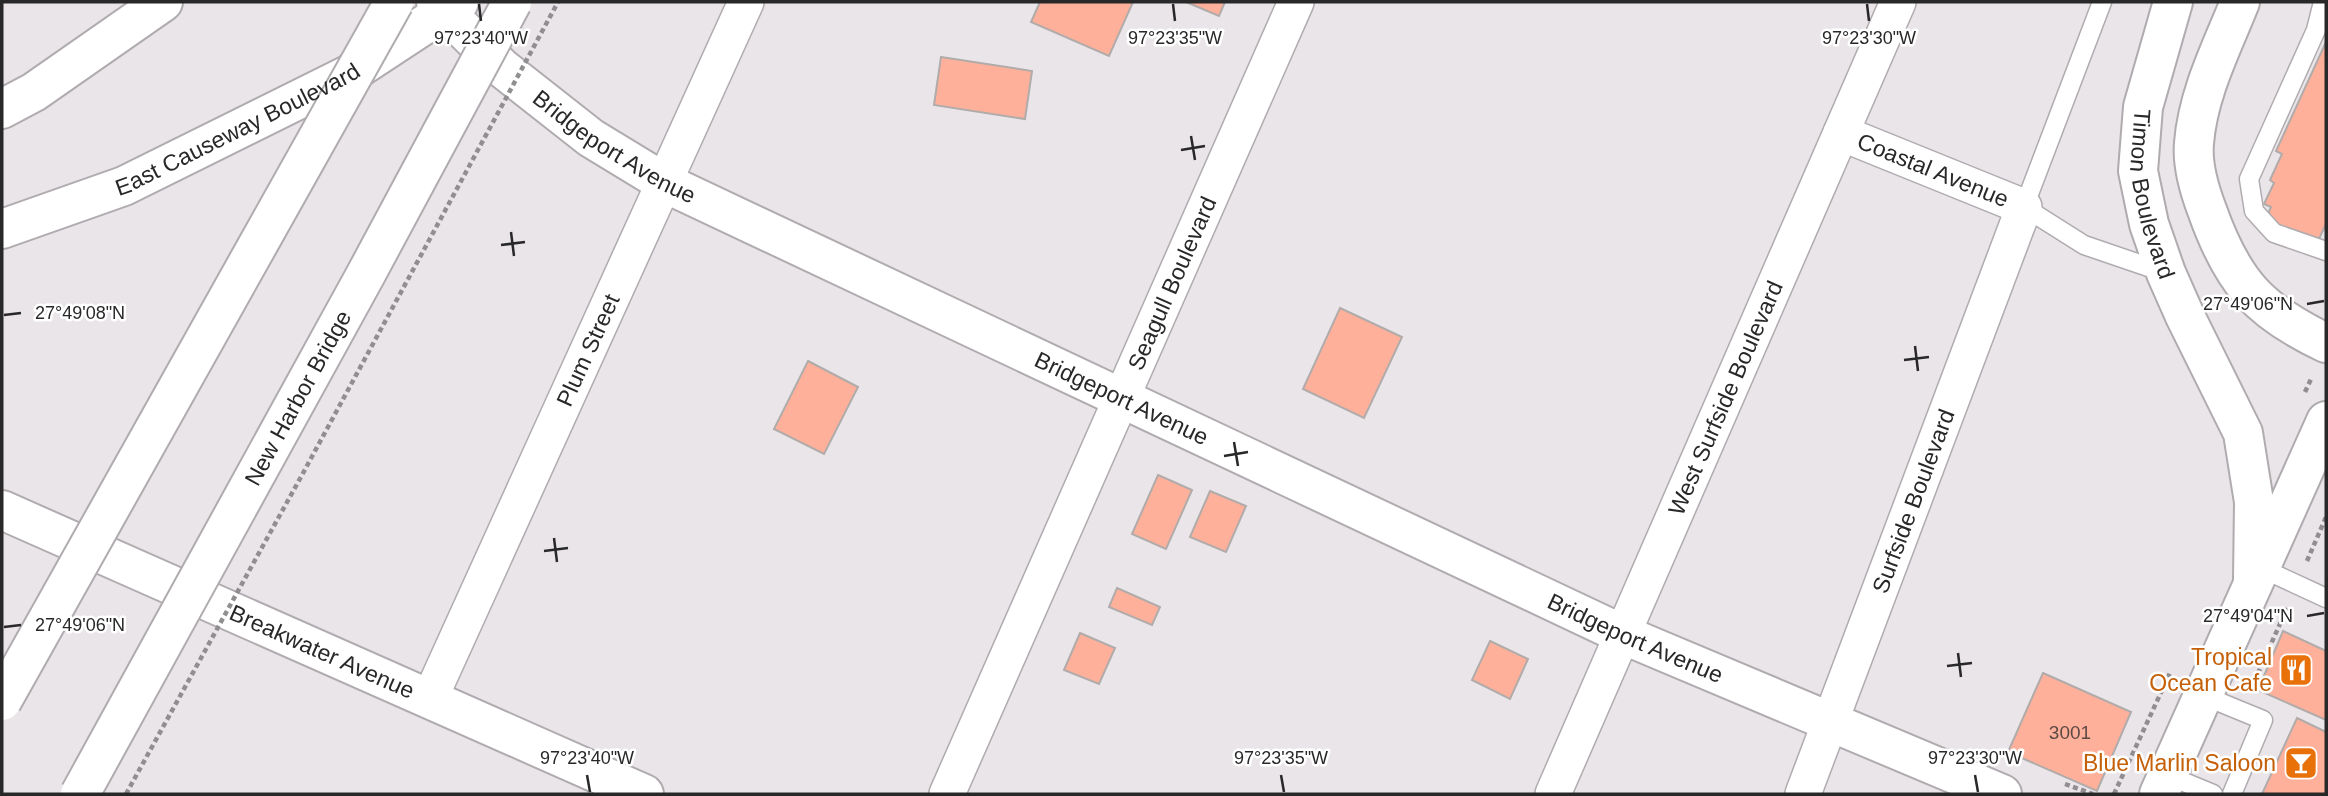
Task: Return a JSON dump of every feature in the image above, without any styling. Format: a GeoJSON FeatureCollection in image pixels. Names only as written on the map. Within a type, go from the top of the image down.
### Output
{"type":"FeatureCollection","features":[{"type":"Feature","properties":{"kind":"main road"},"geometry":{"type":"LineString","coordinates":[[2,109],[34,92],[163,2]]}},
{"type":"Feature","properties":{"kind":"main road"},"geometry":{"type":"LineString","coordinates":[[2,701],[394,2]]}},
{"type":"Feature","properties":{"kind":"main road","name":"New Harbor Bridge"},"geometry":{"type":"LineString","coordinates":[[80,794],[512,2]]}},
{"type":"Feature","properties":{"kind":"main road","name":"Timon Boulevard"},"geometry":{"type":"LineString","coordinates":[[2173,2],[2143,107],[2138,171],[2149,224],[2166,273],[2243,432],[2254,502],[2256,573]]}},
{"type":"Feature","properties":{"kind":"main road"},"geometry":{"type":"LineString","coordinates":[[2240,2],[2202,98],[2194,145],[2198,185],[2216,236],[2237,277],[2280,319],[2326,343]]}},
{"type":"Feature","properties":{"kind":"main road","name":"Bridgeport Avenue"},"geometry":{"type":"LineString","coordinates":[[447,5],[502,68],[591,138],[665,183],[1624,635],[2001,794]]}},
{"type":"Feature","properties":{"kind":"main road","name":"East Causeway Boulevard"},"geometry":{"type":"LineString","coordinates":[[2,229],[137,180],[348,75],[447,5]]}},
{"type":"Feature","properties":{"kind":"main road"},"geometry":{"type":"LineString","coordinates":[[2163,785],[2256,573],[2316,469],[2326,421]]}},
{"type":"Feature","properties":{"kind":"main road","name":"Breakwater Avenue"},"geometry":{"type":"LineString","coordinates":[[2,510],[644,794]]}},
{"type":"Feature","properties":{"kind":"street","name":"Plum Street"},"geometry":{"type":"LineString","coordinates":[[430,698],[746,2]]}},
{"type":"Feature","properties":{"kind":"street","name":"Seagull Boulevard"},"geometry":{"type":"LineString","coordinates":[[947,794],[1296,2]]}},
{"type":"Feature","properties":{"kind":"street","name":"West Surfside Boulevard"},"geometry":{"type":"LineString","coordinates":[[1553,794],[1898,2]]}},
{"type":"Feature","properties":{"kind":"street","name":"Coastal Avenue"},"geometry":{"type":"LineString","coordinates":[[1841,133],[2025,207]]}},
{"type":"Feature","properties":{"kind":"street","name":"Surfside Boulevard"},"geometry":{"type":"LineString","coordinates":[[1803,794],[2025,207]]}},
{"type":"Feature","properties":{"kind":"lane"},"geometry":{"type":"LineString","coordinates":[[2102,2],[2025,207],[2084,245],[2166,273]]}},
{"type":"Feature","properties":{"kind":"lane"},"geometry":{"type":"LineString","coordinates":[[2323,2],[2316,30],[2249,179],[2254,211],[2274,233],[2326,251]]}},
{"type":"Feature","properties":{"kind":"lane"},"geometry":{"type":"LineString","coordinates":[[2256,573],[2297,584],[2326,598]]}},
{"type":"Feature","properties":{"kind":"lane"},"geometry":{"type":"LineString","coordinates":[[2203,695],[2263,720],[2232,794]]}},
{"type":"Feature","properties":{"kind":"lane"},"geometry":{"type":"LineString","coordinates":[[2163,785],[2213,794]]}},
{"type":"Feature","properties":{"kind":"path"},"geometry":{"type":"LineString","coordinates":[[126,794],[558,2]]}},
{"type":"Feature","properties":{"kind":"path"},"geometry":{"type":"LineString","coordinates":[[2242,710],[2326,517]]}},
{"type":"Feature","properties":{"kind":"path"},"geometry":{"type":"LineString","coordinates":[[2114,794],[2172,669]]}},
{"type":"Feature","properties":{"kind":"path"},"geometry":{"type":"LineString","coordinates":[[2065,784],[2093,794]]}},
{"type":"Feature","properties":{"kind":"building"},"geometry":{"type":"Polygon","coordinates":[[[1040,2],[1133,2],[1109,56],[1031,22],[1040,2]]]}},
{"type":"Feature","properties":{"kind":"building"},"geometry":{"type":"Polygon","coordinates":[[[1186,2],[1225,2],[1219,16],[1186,2]]]}},
{"type":"Feature","properties":{"kind":"building"},"geometry":{"type":"Polygon","coordinates":[[[2326,42],[2326,224],[2317,243],[2265,220],[2271,207],[2264,204],[2274,183],[2270,180],[2282,154],[2276,151],[2326,42]]]}},
{"type":"Feature","properties":{"kind":"building"},"geometry":{"type":"Polygon","coordinates":[[[941,57],[1032,71],[1025,119],[934,105],[941,57]]]}},
{"type":"Feature","properties":{"kind":"building"},"geometry":{"type":"Polygon","coordinates":[[[1340,308],[1402,337],[1364,418],[1303,389],[1340,308]]]}},
{"type":"Feature","properties":{"kind":"building"},"geometry":{"type":"Polygon","coordinates":[[[808,361],[858,387],[824,454],[774,429],[808,361]]]}},
{"type":"Feature","properties":{"kind":"building"},"geometry":{"type":"Polygon","coordinates":[[[1158,475],[1192,490],[1166,549],[1132,534],[1158,475]]]}},
{"type":"Feature","properties":{"kind":"building"},"geometry":{"type":"Polygon","coordinates":[[[1210,491],[1246,506],[1226,552],[1190,537],[1210,491]]]}},
{"type":"Feature","properties":{"kind":"building"},"geometry":{"type":"Polygon","coordinates":[[[1117,588],[1160,607],[1152,625],[1109,607],[1117,588]]]}},
{"type":"Feature","properties":{"kind":"building","name":"Tropical Ocean Cafe"},"geometry":{"type":"Polygon","coordinates":[[[2283,631],[2326,651],[2326,720],[2258,690],[2283,631]]]}},
{"type":"Feature","properties":{"kind":"building"},"geometry":{"type":"Polygon","coordinates":[[[1080,633],[1115,648],[1099,684],[1064,670],[1080,633]]]}},
{"type":"Feature","properties":{"kind":"building"},"geometry":{"type":"Polygon","coordinates":[[[1490,641],[1528,659],[1510,699],[1472,680],[1490,641]]]}},
{"type":"Feature","properties":{"kind":"building"},"geometry":{"type":"Polygon","coordinates":[[[2043,673],[2131,712],[2097,791],[2008,752],[2043,673]]]}},
{"type":"Feature","properties":{"kind":"building","name":"Blue Marlin Saloon"},"geometry":{"type":"Polygon","coordinates":[[[2297,718],[2326,732],[2326,794],[2262,794],[2297,718]]]}},
{"type":"Feature","properties":{"kind":"place","name":"Tropical Ocean Cafe"},"geometry":{"type":"Point","coordinates":[2296,670]}},
{"type":"Feature","properties":{"kind":"place","name":"Blue Marlin Saloon"},"geometry":{"type":"Point","coordinates":[2301,763]}}]}
